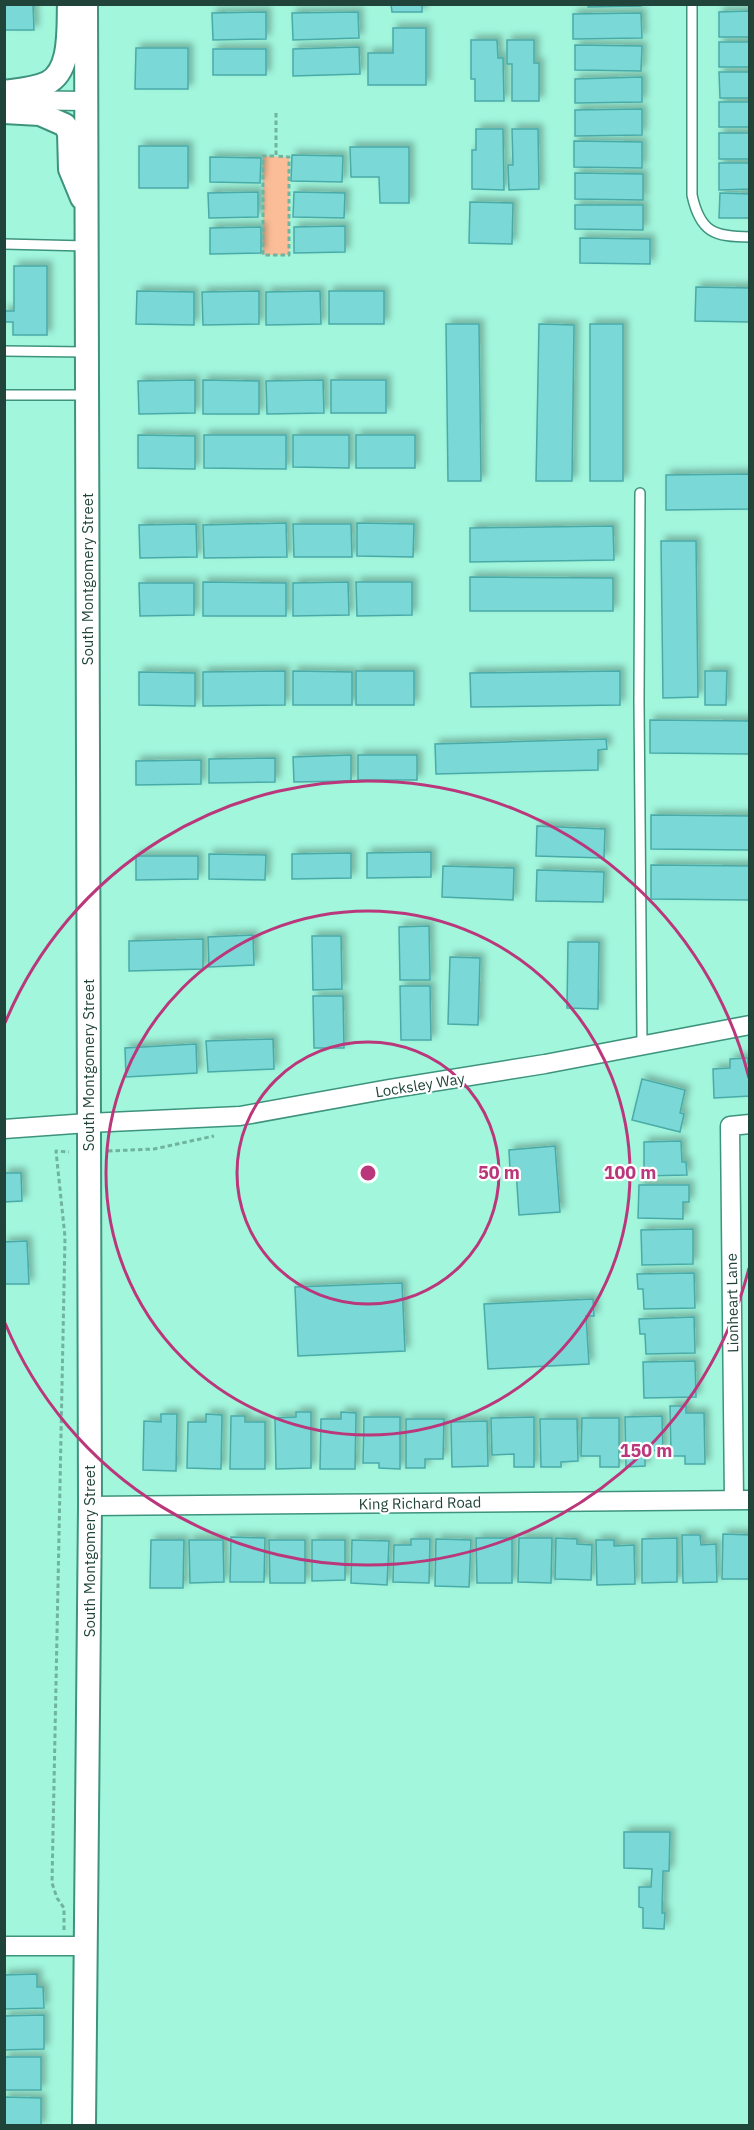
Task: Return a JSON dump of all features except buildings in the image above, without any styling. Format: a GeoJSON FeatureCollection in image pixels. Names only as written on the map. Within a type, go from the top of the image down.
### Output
{"type":"FeatureCollection","features":[{"type":"Feature","properties":{"kind":"street"},"geometry":{"type":"LineString","coordinates":[[4,92],[48,83],[63,66],[67,55],[69,4]]}},
{"type":"Feature","properties":{"kind":"street","name":"South Montgomery Street"},"geometry":{"type":"LineString","coordinates":[[84,2126],[75,1946],[90,1506],[86,4]]}},
{"type":"Feature","properties":{"kind":"street"},"geometry":{"type":"LineString","coordinates":[[4,100],[86,101]]}},
{"type":"Feature","properties":{"kind":"street"},"geometry":{"type":"LineString","coordinates":[[4,112],[40,114],[65,125],[69,133],[70,169],[86,208]]}},
{"type":"Feature","properties":{"kind":"street","name":"Locksley Way"},"geometry":{"type":"LineString","coordinates":[[4,1129],[240,1116],[545,1064],[750,1025]]}},
{"type":"Feature","properties":{"kind":"street","name":"Lionheart Lane"},"geometry":{"type":"LineString","coordinates":[[742,1500],[730,1126],[750,1125]]}},
{"type":"Feature","properties":{"kind":"street","name":"King Richard Road"},"geometry":{"type":"LineString","coordinates":[[90,1506],[742,1500]]}},
{"type":"Feature","properties":{"kind":"street"},"geometry":{"type":"LineString","coordinates":[[4,1946],[75,1946]]}},
{"type":"Feature","properties":{"kind":"lane"},"geometry":{"type":"LineString","coordinates":[[692,4],[692,195],[696,213],[706,227],[723,237],[750,237]]}},
{"type":"Feature","properties":{"kind":"lane"},"geometry":{"type":"LineString","coordinates":[[4,244],[86,246]]}},
{"type":"Feature","properties":{"kind":"lane"},"geometry":{"type":"LineString","coordinates":[[4,351],[87,352]]}},
{"type":"Feature","properties":{"kind":"lane"},"geometry":{"type":"LineString","coordinates":[[4,395],[86,395]]}},
{"type":"Feature","properties":{"kind":"lane"},"geometry":{"type":"LineString","coordinates":[[640,493],[642,1045]]}},
{"type":"Feature","properties":{"kind":"path"},"geometry":{"type":"LineString","coordinates":[[276,113],[276,156]]}},
{"type":"Feature","properties":{"kind":"path"},"geometry":{"type":"LineString","coordinates":[[263,156],[276,156],[289,157],[289,255],[263,255],[263,156]]}},
{"type":"Feature","properties":{"kind":"path"},"geometry":{"type":"LineString","coordinates":[[118,1151],[154,1149],[217,1136]]}},
{"type":"Feature","properties":{"kind":"path"},"geometry":{"type":"LineString","coordinates":[[57,1151],[65,1237],[52,1883],[64,1908],[75,1946]]}},
{"type":"Feature","properties":{"kind":"shaded area"},"geometry":{"type":"Polygon","coordinates":[[[263,156],[289,157],[289,255],[263,255],[263,156]]]}}]}
